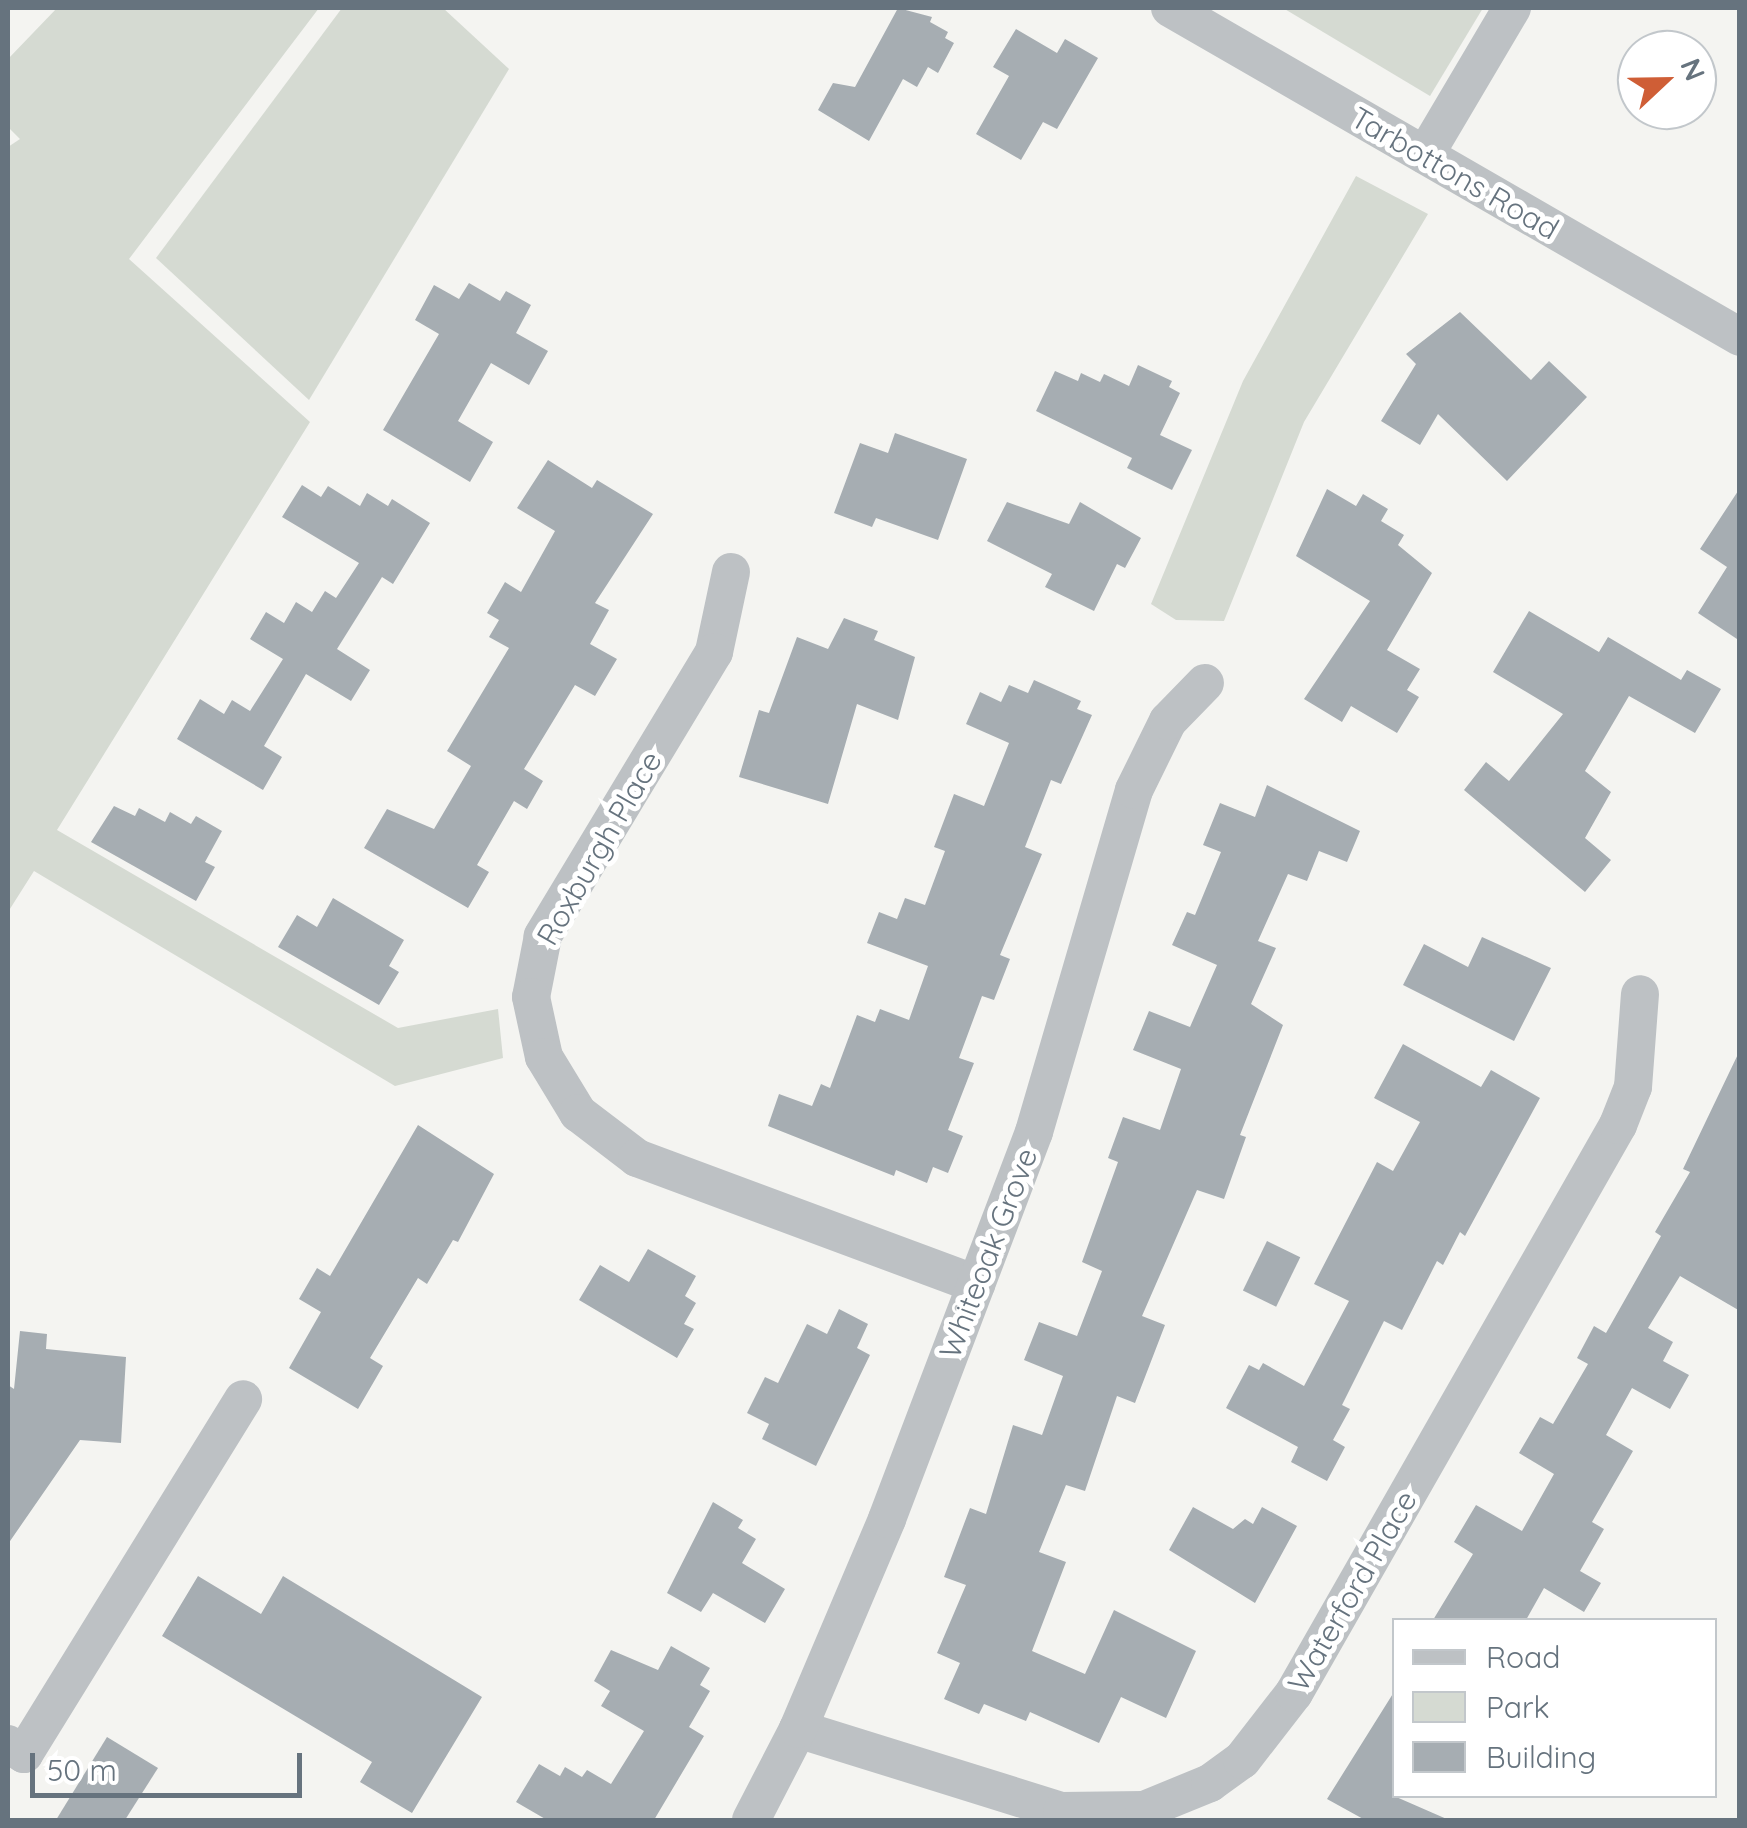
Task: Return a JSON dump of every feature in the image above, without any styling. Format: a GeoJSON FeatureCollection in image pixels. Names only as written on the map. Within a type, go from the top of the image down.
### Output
{"type":"FeatureCollection","features":[{"type":"Feature","properties":{"kind":"street","name":"Tarbottons Road"},"geometry":{"type":"LineString","coordinates":[[1170,8],[1740,337]]}},
{"type":"Feature","properties":{"kind":"street"},"geometry":{"type":"LineString","coordinates":[[1424,156],[1512,8]]}},
{"type":"Feature","properties":{"kind":"street","name":"Roxburgh Place"},"geometry":{"type":"LineString","coordinates":[[731,572],[714,652],[543,936],[531,997],[544,1057],[578,1113],[637,1158],[976,1284]]}},
{"type":"Feature","properties":{"kind":"street","name":"Whiteoak Grove"},"geometry":{"type":"LineString","coordinates":[[751,1820],[798,1729],[976,1284],[1062,1046],[1134,790],[1168,721],[1205,683]]}},
{"type":"Feature","properties":{"kind":"street","name":"Waterford Place"},"geometry":{"type":"LineString","coordinates":[[798,1729],[1062,1811],[1144,1810],[1210,1783],[1242,1760],[1294,1693],[1618,1125],[1634,1087],[1640,994]]}},
{"type":"Feature","properties":{"kind":"street"},"geometry":{"type":"LineString","coordinates":[[16,1749],[243,1400]]}},
{"type":"Feature","properties":{"kind":"green space"},"geometry":{"type":"Polygon","coordinates":[[[57,8],[319,8],[129,259],[310,422],[57,830],[398,1028],[498,1009],[503,1058],[395,1086],[34,871],[8,912],[8,147],[20,139],[8,127],[8,59],[57,8]]]}},
{"type":"Feature","properties":{"kind":"green space"},"geometry":{"type":"Polygon","coordinates":[[[342,8],[443,8],[509,69],[309,400],[156,258],[342,8]]]}},
{"type":"Feature","properties":{"kind":"green space"},"geometry":{"type":"Polygon","coordinates":[[[1283,8],[1483,8],[1430,96],[1283,8]]]}},
{"type":"Feature","properties":{"kind":"green space"},"geometry":{"type":"Polygon","coordinates":[[[1356,176],[1428,214],[1304,422],[1224,621],[1176,620],[1151,604],[1243,381],[1356,176]]]}},
{"type":"Feature","properties":{"kind":"building"},"geometry":{"type":"Polygon","coordinates":[[[898,8],[932,17],[930,22],[948,32],[945,38],[954,43],[938,73],[928,67],[917,87],[903,79],[869,141],[818,110],[833,83],[855,87],[898,8]]]}},
{"type":"Feature","properties":{"kind":"building"},"geometry":{"type":"Polygon","coordinates":[[[1016,29],[1057,53],[1065,39],[1098,58],[1057,129],[1043,122],[1021,160],[976,134],[1009,76],[993,67],[1016,29]]]}},
{"type":"Feature","properties":{"kind":"building"},"geometry":{"type":"Polygon","coordinates":[[[469,283],[500,301],[506,291],[531,305],[516,333],[548,351],[529,385],[491,363],[458,421],[493,442],[470,482],[383,430],[439,334],[415,320],[434,285],[459,299],[469,283]]]}},
{"type":"Feature","properties":{"kind":"building"},"geometry":{"type":"Polygon","coordinates":[[[1460,312],[1531,380],[1549,361],[1587,397],[1507,481],[1438,414],[1420,445],[1381,421],[1416,364],[1406,354],[1460,312]]]}},
{"type":"Feature","properties":{"kind":"building"},"geometry":{"type":"Polygon","coordinates":[[[1138,365],[1172,381],[1169,387],[1180,393],[1160,435],[1192,450],[1172,490],[1127,468],[1132,458],[1036,411],[1055,371],[1078,381],[1081,373],[1100,382],[1104,374],[1129,386],[1138,365]]]}},
{"type":"Feature","properties":{"kind":"building"},"geometry":{"type":"Polygon","coordinates":[[[895,433],[967,459],[938,540],[876,518],[872,527],[834,513],[860,443],[888,453],[895,433]]]}},
{"type":"Feature","properties":{"kind":"building"},"geometry":{"type":"Polygon","coordinates":[[[548,460],[592,488],[597,480],[653,514],[595,603],[609,610],[590,644],[617,659],[595,696],[575,685],[524,769],[543,781],[527,809],[514,801],[477,865],[489,872],[468,908],[364,848],[387,809],[434,829],[471,766],[447,751],[509,648],[489,637],[499,620],[487,613],[505,582],[521,592],[555,531],[517,508],[548,460]]]}},
{"type":"Feature","properties":{"kind":"building"},"geometry":{"type":"Polygon","coordinates":[[[302,485],[321,497],[328,486],[360,506],[367,493],[388,506],[392,499],[430,523],[393,584],[382,577],[337,649],[370,670],[351,701],[306,674],[264,746],[282,757],[263,790],[177,739],[200,699],[224,714],[232,700],[250,711],[283,659],[250,639],[266,612],[284,623],[296,602],[312,612],[325,591],[336,598],[359,563],[282,517],[302,485]]]}},
{"type":"Feature","properties":{"kind":"building"},"geometry":{"type":"Polygon","coordinates":[[[1740,488],[1740,641],[1698,613],[1727,567],[1700,549],[1740,488]]]}},
{"type":"Feature","properties":{"kind":"building"},"geometry":{"type":"Polygon","coordinates":[[[1327,489],[1356,506],[1363,494],[1388,509],[1381,521],[1404,535],[1398,545],[1432,573],[1387,650],[1420,669],[1407,690],[1419,697],[1397,733],[1351,706],[1342,722],[1304,699],[1370,601],[1296,556],[1327,489]]]}},
{"type":"Feature","properties":{"kind":"building"},"geometry":{"type":"Polygon","coordinates":[[[1007,502],[1069,524],[1080,502],[1141,538],[1125,568],[1117,564],[1094,611],[1045,587],[1052,574],[987,541],[1007,502]]]}},
{"type":"Feature","properties":{"kind":"building"},"geometry":{"type":"Polygon","coordinates":[[[1529,611],[1599,652],[1608,637],[1681,680],[1687,670],[1721,689],[1695,733],[1629,696],[1585,771],[1611,792],[1585,838],[1611,860],[1585,892],[1464,790],[1486,762],[1509,781],[1563,714],[1493,672],[1529,611]]]}},
{"type":"Feature","properties":{"kind":"building"},"geometry":{"type":"Polygon","coordinates":[[[844,618],[878,631],[874,640],[915,657],[898,720],[857,704],[828,804],[739,777],[759,710],[769,713],[797,637],[828,649],[844,618]]]}},
{"type":"Feature","properties":{"kind":"building"},"geometry":{"type":"Polygon","coordinates":[[[1034,680],[1081,701],[1077,709],[1092,715],[1061,784],[1051,780],[1025,847],[1042,854],[1000,955],[1010,959],[994,1000],[982,996],[959,1058],[974,1063],[948,1130],[963,1136],[948,1173],[933,1167],[927,1183],[896,1170],[894,1176],[768,1126],[779,1094],[812,1106],[821,1084],[830,1088],[857,1015],[875,1022],[880,1009],[909,1020],[928,966],[867,943],[879,912],[897,919],[905,898],[925,905],[945,851],[934,847],[954,794],[984,806],[1009,743],[966,724],[980,692],[1001,702],[1009,685],[1028,693],[1034,680]]]}},
{"type":"Feature","properties":{"kind":"building"},"geometry":{"type":"Polygon","coordinates":[[[1267,785],[1360,831],[1347,862],[1319,851],[1307,881],[1288,874],[1258,941],[1276,948],[1251,1004],[1283,1025],[1240,1135],[1246,1137],[1224,1199],[1197,1190],[1142,1316],[1165,1325],[1135,1403],[1117,1396],[1085,1491],[1066,1485],[1039,1552],[1066,1562],[1032,1651],[1085,1674],[1114,1610],[1196,1651],[1166,1718],[1121,1697],[1099,1743],[1030,1712],[1026,1721],[984,1704],[979,1714],[944,1699],[960,1663],[937,1653],[966,1585],[944,1577],[970,1508],[986,1514],[1013,1425],[1042,1435],[1063,1376],[1024,1360],[1039,1322],[1077,1336],[1102,1271],[1082,1262],[1118,1162],[1108,1158],[1123,1117],[1160,1130],[1181,1069],[1133,1050],[1149,1011],[1190,1027],[1217,965],[1172,945],[1187,912],[1195,915],[1221,852],[1203,845],[1220,803],[1255,817],[1267,785]]]}},
{"type":"Feature","properties":{"kind":"building"},"geometry":{"type":"Polygon","coordinates":[[[114,806],[135,816],[139,808],[165,822],[170,812],[191,824],[196,816],[222,831],[205,862],[215,867],[196,901],[91,842],[114,806]]]}},
{"type":"Feature","properties":{"kind":"building"},"geometry":{"type":"Polygon","coordinates":[[[333,898],[404,940],[389,966],[399,972],[379,1005],[278,947],[297,915],[317,927],[333,898]]]}},
{"type":"Feature","properties":{"kind":"building"},"geometry":{"type":"Polygon","coordinates":[[[1482,937],[1551,968],[1514,1041],[1403,985],[1424,944],[1468,967],[1482,937]]]}},
{"type":"Feature","properties":{"kind":"building"},"geometry":{"type":"Polygon","coordinates":[[[1403,1044],[1481,1087],[1491,1070],[1540,1098],[1465,1236],[1460,1232],[1443,1265],[1437,1261],[1402,1330],[1384,1321],[1342,1405],[1350,1409],[1333,1440],[1345,1447],[1327,1481],[1291,1462],[1298,1447],[1226,1408],[1249,1365],[1259,1370],[1263,1363],[1304,1386],[1349,1301],[1314,1284],[1377,1162],[1393,1171],[1420,1122],[1374,1098],[1403,1044]]]}},
{"type":"Feature","properties":{"kind":"building"},"geometry":{"type":"Polygon","coordinates":[[[1740,1050],[1740,1311],[1680,1276],[1648,1328],[1673,1342],[1663,1361],[1689,1375],[1670,1409],[1632,1388],[1606,1435],[1633,1451],[1592,1522],[1604,1529],[1580,1571],[1601,1583],[1584,1612],[1544,1588],[1527,1618],[1434,1618],[1473,1554],[1454,1542],[1476,1505],[1522,1531],[1554,1474],[1519,1453],[1540,1417],[1553,1424],[1588,1364],[1577,1358],[1594,1326],[1606,1333],[1661,1236],[1655,1232],[1690,1172],[1683,1169],[1740,1050]]]}},
{"type":"Feature","properties":{"kind":"building"},"geometry":{"type":"Polygon","coordinates":[[[418,1125],[494,1174],[458,1242],[453,1240],[427,1284],[418,1278],[370,1358],[383,1366],[358,1409],[289,1368],[321,1312],[299,1299],[317,1268],[330,1276],[418,1125]]]}},
{"type":"Feature","properties":{"kind":"building"},"geometry":{"type":"Polygon","coordinates":[[[1267,1241],[1300,1257],[1276,1307],[1243,1290],[1267,1241]]]}},
{"type":"Feature","properties":{"kind":"building"},"geometry":{"type":"Polygon","coordinates":[[[648,1249],[696,1276],[685,1296],[696,1303],[684,1324],[694,1329],[677,1358],[579,1300],[600,1265],[629,1282],[648,1249]]]}},
{"type":"Feature","properties":{"kind":"building"},"geometry":{"type":"Polygon","coordinates":[[[839,1309],[868,1324],[857,1348],[870,1355],[816,1466],[762,1439],[769,1424],[747,1413],[765,1377],[778,1383],[807,1324],[827,1334],[839,1309]]]}},
{"type":"Feature","properties":{"kind":"building"},"geometry":{"type":"Polygon","coordinates":[[[20,1331],[47,1334],[46,1349],[126,1357],[121,1443],[80,1440],[8,1544],[8,1385],[14,1389],[20,1331]]]}},
{"type":"Feature","properties":{"kind":"building"},"geometry":{"type":"Polygon","coordinates":[[[713,1502],[743,1520],[738,1528],[756,1539],[742,1563],[785,1589],[765,1623],[713,1593],[701,1612],[667,1593],[713,1502]]]}},
{"type":"Feature","properties":{"kind":"building"},"geometry":{"type":"Polygon","coordinates":[[[1193,1507],[1233,1529],[1245,1519],[1253,1524],[1262,1507],[1297,1526],[1255,1603],[1169,1550],[1193,1507]]]}},
{"type":"Feature","properties":{"kind":"building"},"geometry":{"type":"Polygon","coordinates":[[[198,1576],[261,1614],[283,1576],[482,1697],[412,1813],[360,1782],[372,1762],[162,1636],[198,1576]]]}},
{"type":"Feature","properties":{"kind":"building"},"geometry":{"type":"Polygon","coordinates":[[[671,1646],[710,1668],[700,1685],[710,1691],[689,1727],[704,1736],[654,1820],[547,1820],[516,1802],[539,1764],[560,1776],[565,1767],[582,1777],[587,1770],[611,1784],[644,1731],[601,1706],[610,1691],[594,1681],[611,1650],[658,1670],[671,1646]]]}},
{"type":"Feature","properties":{"kind":"building"},"geometry":{"type":"Polygon","coordinates":[[[1392,1695],[1392,1798],[1449,1820],[1365,1820],[1327,1799],[1392,1695]]]}},
{"type":"Feature","properties":{"kind":"building"},"geometry":{"type":"Polygon","coordinates":[[[107,1737],[158,1768],[125,1820],[56,1820],[107,1737]]]}}]}
